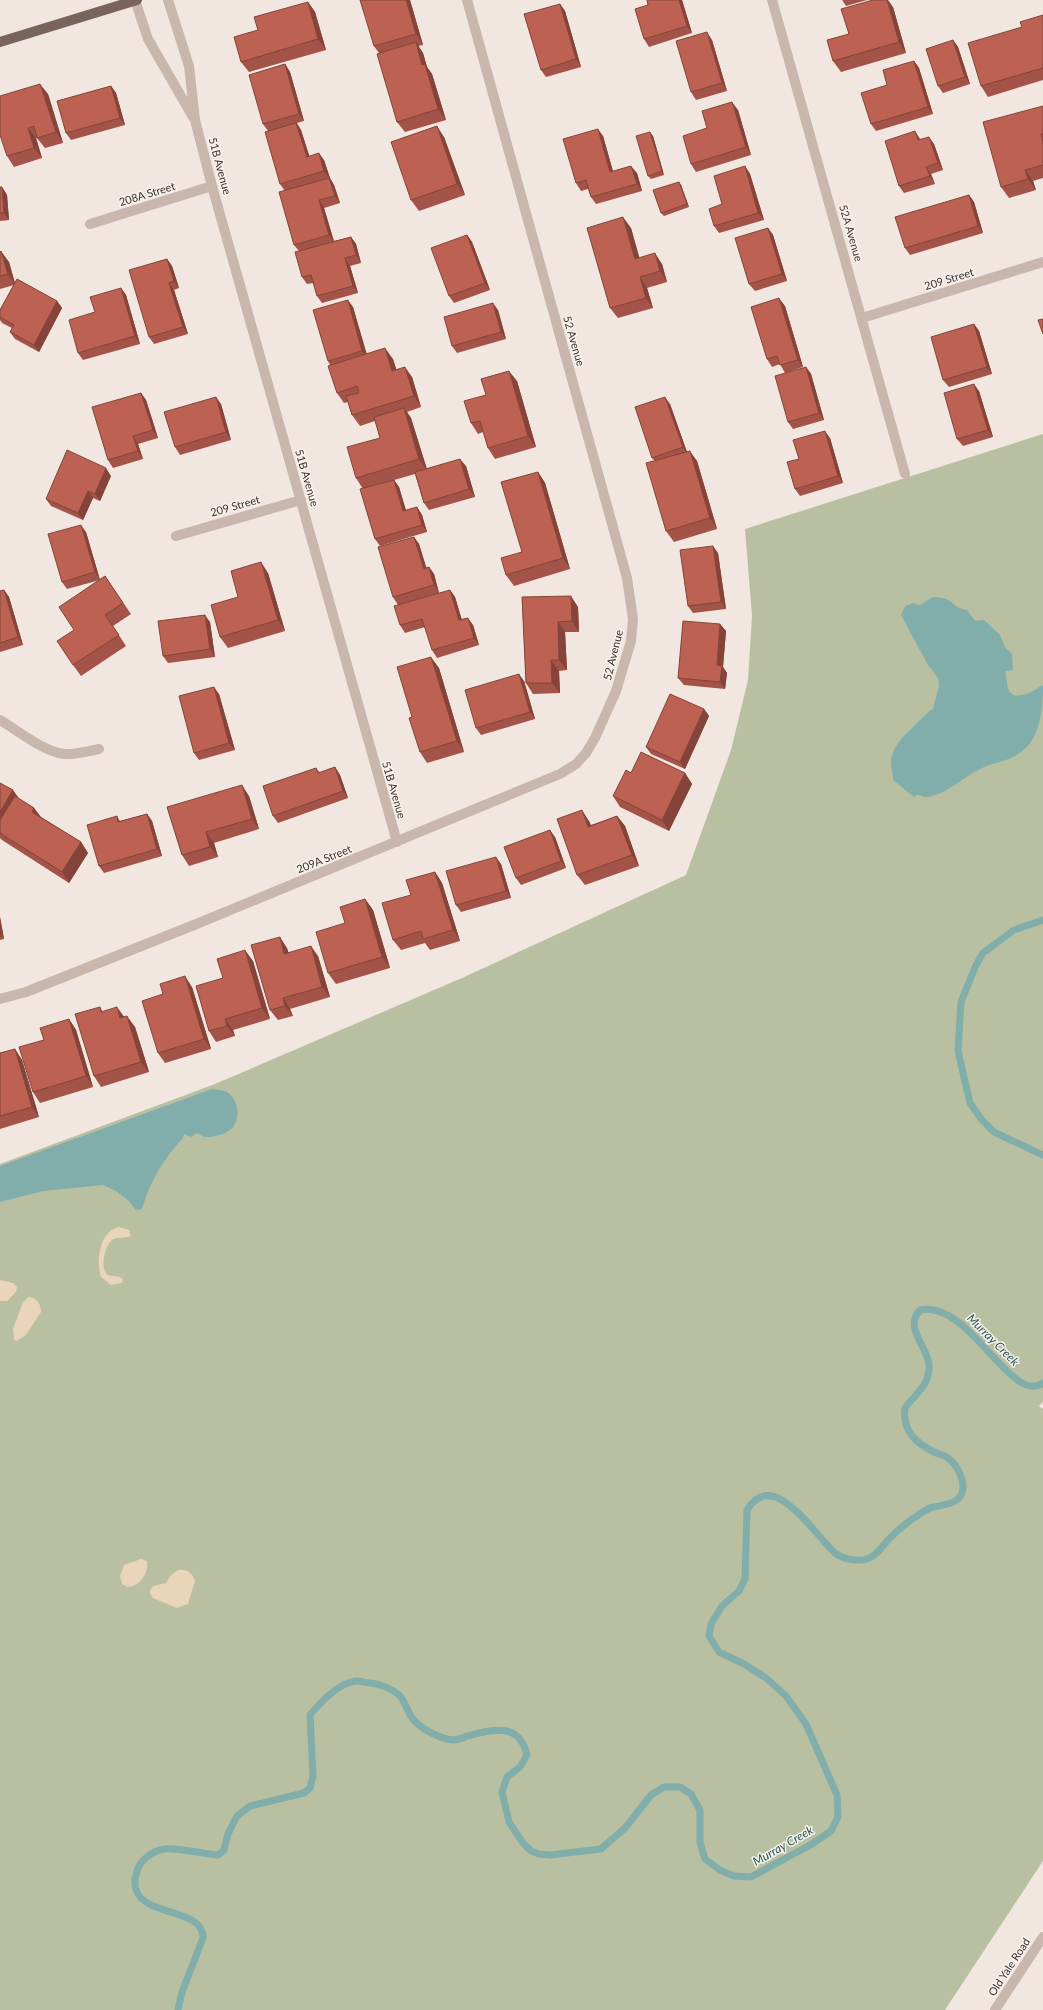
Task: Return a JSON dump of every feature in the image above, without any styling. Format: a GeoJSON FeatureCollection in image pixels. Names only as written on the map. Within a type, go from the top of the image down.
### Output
{"type":"FeatureCollection","features":[{"type":"Feature","properties":{"kind":"main road"},"geometry":{"type":"LineString","coordinates":[[0,42],[136,0]]}},
{"type":"Feature","properties":{"kind":"street","name":"51B Avenue"},"geometry":{"type":"LineString","coordinates":[[136,0],[148,39],[195,120]]}},
{"type":"Feature","properties":{"kind":"street","name":"51B Avenue"},"geometry":{"type":"LineString","coordinates":[[168,0],[188,66],[195,120],[212,186],[397,842]]}},
{"type":"Feature","properties":{"kind":"street","name":"52 Avenue"},"geometry":{"type":"LineString","coordinates":[[466,0],[627,578],[633,619],[629,649],[616,691]]}},
{"type":"Feature","properties":{"kind":"street","name":"52A Avenue"},"geometry":{"type":"LineString","coordinates":[[772,0],[906,474]]}},
{"type":"Feature","properties":{"kind":"street","name":"208A Street"},"geometry":{"type":"LineString","coordinates":[[90,224],[212,186]]}},
{"type":"Feature","properties":{"kind":"street","name":"209 Street"},"geometry":{"type":"LineString","coordinates":[[862,318],[1043,262]]}},
{"type":"Feature","properties":{"kind":"street","name":"209 Street"},"geometry":{"type":"LineString","coordinates":[[176,536],[301,500]]}},
{"type":"Feature","properties":{"kind":"street","name":"209A Street"},"geometry":{"type":"LineString","coordinates":[[0,999],[26,992],[194,925],[560,774],[576,764],[586,753],[595,738],[616,691]]}},
{"type":"Feature","properties":{"kind":"street"},"geometry":{"type":"LineString","coordinates":[[0,720],[47,749],[65,754],[82,753],[99,749]]}},
{"type":"Feature","properties":{"kind":"street","name":"Old Yale Road"},"geometry":{"type":"LineString","coordinates":[[995,2010],[1043,1937]]}},
{"type":"Feature","properties":{"kind":"green space"},"geometry":{"type":"Polygon","coordinates":[[[1043,434],[1043,1402],[1039,1406],[1043,1409],[1043,1861],[945,2010],[0,2010],[0,1164],[215,1084],[462,978],[686,875],[731,750],[748,680],[752,616],[745,529],[1043,434]]]}},
{"type":"Feature","properties":{"kind":"sand"},"geometry":{"type":"Polygon","coordinates":[[[119,1227],[129,1230],[131,1236],[114,1239],[107,1247],[103,1263],[105,1272],[108,1275],[123,1279],[122,1283],[111,1285],[101,1277],[99,1256],[103,1241],[107,1234],[119,1227]]]}},
{"type":"Feature","properties":{"kind":"sand"},"geometry":{"type":"Polygon","coordinates":[[[0,1280],[13,1283],[17,1287],[16,1292],[7,1301],[0,1301],[0,1280]]]}},
{"type":"Feature","properties":{"kind":"sand"},"geometry":{"type":"Polygon","coordinates":[[[29,1297],[38,1302],[41,1312],[26,1335],[16,1341],[14,1339],[13,1329],[23,1302],[29,1297]]]}},
{"type":"Feature","properties":{"kind":"sand"},"geometry":{"type":"Polygon","coordinates":[[[141,1559],[147,1561],[147,1570],[143,1578],[132,1586],[128,1587],[122,1584],[120,1576],[124,1565],[141,1559]]]}},
{"type":"Feature","properties":{"kind":"sand"},"geometry":{"type":"Polygon","coordinates":[[[178,1570],[189,1572],[195,1581],[188,1604],[177,1608],[153,1598],[149,1592],[153,1586],[166,1583],[171,1575],[178,1570]]]}},
{"type":"Feature","properties":{"kind":"water"},"geometry":{"type":"Polygon","coordinates":[[[933,597],[940,597],[949,600],[957,607],[967,610],[975,621],[984,620],[1000,635],[1005,647],[1012,654],[1013,670],[1006,671],[1009,691],[1017,696],[1028,693],[1043,685],[1042,706],[1041,716],[1034,736],[1022,752],[1009,759],[982,768],[936,795],[925,797],[917,795],[914,797],[893,780],[891,765],[892,758],[900,740],[933,709],[939,686],[938,678],[928,665],[901,615],[905,606],[913,603],[920,605],[933,597]]]}},
{"type":"Feature","properties":{"kind":"water"},"geometry":{"type":"Polygon","coordinates":[[[212,1089],[227,1092],[232,1096],[238,1113],[234,1125],[231,1130],[212,1137],[204,1137],[196,1133],[191,1137],[184,1134],[183,1138],[169,1154],[158,1171],[149,1189],[142,1209],[136,1210],[129,1201],[116,1191],[103,1185],[43,1191],[0,1202],[0,1166],[212,1089]]]}},
{"type":"Feature","properties":{"kind":"building"},"geometry":{"type":"Polygon","coordinates":[[[360,0],[406,0],[416,34],[374,46],[360,0]]]}},
{"type":"Feature","properties":{"kind":"building"},"geometry":{"type":"Polygon","coordinates":[[[647,0],[679,0],[687,26],[644,39],[635,9],[648,5],[647,0]]]}},
{"type":"Feature","properties":{"kind":"building"},"geometry":{"type":"Polygon","coordinates":[[[873,0],[887,0],[899,42],[833,61],[827,40],[849,34],[841,9],[873,0]]]}},
{"type":"Feature","properties":{"kind":"building"},"geometry":{"type":"Polygon","coordinates":[[[308,2],[318,39],[241,62],[234,37],[258,30],[254,17],[308,2]]]}},
{"type":"Feature","properties":{"kind":"building"},"geometry":{"type":"Polygon","coordinates":[[[560,4],[576,59],[541,70],[524,14],[560,4]]]}},
{"type":"Feature","properties":{"kind":"building"},"geometry":{"type":"Polygon","coordinates":[[[1043,15],[1043,68],[981,86],[968,43],[1022,27],[1020,22],[1043,15]]]}},
{"type":"Feature","properties":{"kind":"building"},"geometry":{"type":"Polygon","coordinates":[[[707,32],[722,83],[691,92],[676,41],[707,32]]]}},
{"type":"Feature","properties":{"kind":"building"},"geometry":{"type":"Polygon","coordinates":[[[953,40],[965,77],[938,86],[926,49],[953,40]]]}},
{"type":"Feature","properties":{"kind":"building"},"geometry":{"type":"Polygon","coordinates":[[[416,42],[422,65],[425,64],[438,109],[397,122],[377,54],[416,42]]]}},
{"type":"Feature","properties":{"kind":"building"},"geometry":{"type":"Polygon","coordinates":[[[914,61],[928,107],[871,124],[861,93],[887,85],[883,70],[914,61]]]}},
{"type":"Feature","properties":{"kind":"building"},"geometry":{"type":"Polygon","coordinates":[[[285,64],[299,114],[263,124],[249,75],[285,64]]]}},
{"type":"Feature","properties":{"kind":"building"},"geometry":{"type":"Polygon","coordinates":[[[40,84],[56,132],[37,138],[34,126],[28,128],[34,148],[7,156],[0,135],[0,96],[40,84]]]}},
{"type":"Feature","properties":{"kind":"building"},"geometry":{"type":"Polygon","coordinates":[[[111,86],[120,118],[66,133],[57,101],[111,86]]]}},
{"type":"Feature","properties":{"kind":"building"},"geometry":{"type":"Polygon","coordinates":[[[732,102],[746,147],[691,164],[683,136],[707,128],[702,111],[732,102]]]}},
{"type":"Feature","properties":{"kind":"building"},"geometry":{"type":"Polygon","coordinates":[[[1043,106],[1043,134],[1041,134],[1043,142],[1043,165],[1025,170],[1028,179],[1001,187],[983,122],[1043,106]]]}},
{"type":"Feature","properties":{"kind":"building"},"geometry":{"type":"Polygon","coordinates":[[[296,123],[307,157],[319,153],[324,171],[280,184],[265,132],[296,123]]]}},
{"type":"Feature","properties":{"kind":"building"},"geometry":{"type":"Polygon","coordinates":[[[437,126],[457,184],[411,200],[391,142],[437,126]]]}},
{"type":"Feature","properties":{"kind":"building"},"geometry":{"type":"Polygon","coordinates":[[[598,129],[610,172],[631,166],[637,184],[591,197],[586,180],[576,183],[563,139],[598,129]]]}},
{"type":"Feature","properties":{"kind":"building"},"geometry":{"type":"Polygon","coordinates":[[[915,131],[918,140],[929,137],[938,163],[926,167],[930,176],[899,186],[885,141],[915,131]]]}},
{"type":"Feature","properties":{"kind":"building"},"geometry":{"type":"Polygon","coordinates":[[[650,132],[662,171],[648,176],[636,136],[650,132]]]}},
{"type":"Feature","properties":{"kind":"building"},"geometry":{"type":"Polygon","coordinates":[[[745,166],[758,213],[714,226],[709,209],[722,204],[714,176],[745,166]]]}},
{"type":"Feature","properties":{"kind":"building"},"geometry":{"type":"Polygon","coordinates":[[[329,178],[335,196],[319,200],[329,235],[294,245],[279,192],[329,178]]]}},
{"type":"Feature","properties":{"kind":"building"},"geometry":{"type":"Polygon","coordinates":[[[679,182],[687,204],[661,213],[653,190],[679,182]]]}},
{"type":"Feature","properties":{"kind":"building"},"geometry":{"type":"Polygon","coordinates":[[[0,187],[2,187],[4,213],[0,213],[0,187]]]}},
{"type":"Feature","properties":{"kind":"building"},"geometry":{"type":"Polygon","coordinates":[[[969,195],[978,226],[905,248],[895,217],[969,195]]]}},
{"type":"Feature","properties":{"kind":"building"},"geometry":{"type":"Polygon","coordinates":[[[623,217],[635,259],[655,253],[660,271],[640,277],[646,298],[610,308],[587,228],[623,217]]]}},
{"type":"Feature","properties":{"kind":"building"},"geometry":{"type":"Polygon","coordinates":[[[768,228],[782,274],[749,284],[735,238],[768,228]]]}},
{"type":"Feature","properties":{"kind":"building"},"geometry":{"type":"Polygon","coordinates":[[[467,235],[485,283],[449,296],[431,248],[467,235]]]}},
{"type":"Feature","properties":{"kind":"building"},"geometry":{"type":"Polygon","coordinates":[[[351,237],[356,255],[345,258],[353,286],[317,296],[311,275],[302,277],[295,252],[351,237]]]}},
{"type":"Feature","properties":{"kind":"building"},"geometry":{"type":"Polygon","coordinates":[[[1,251],[8,274],[0,276],[0,252],[1,251]]]}},
{"type":"Feature","properties":{"kind":"building"},"geometry":{"type":"Polygon","coordinates":[[[167,259],[174,281],[169,283],[183,327],[149,337],[129,270],[167,259]]]}},
{"type":"Feature","properties":{"kind":"building"},"geometry":{"type":"Polygon","coordinates":[[[17,279],[57,301],[34,345],[10,332],[14,325],[0,317],[0,310],[17,279]]]}},
{"type":"Feature","properties":{"kind":"building"},"geometry":{"type":"Polygon","coordinates":[[[121,288],[135,336],[78,353],[69,320],[95,312],[90,297],[121,288]]]}},
{"type":"Feature","properties":{"kind":"building"},"geometry":{"type":"Polygon","coordinates":[[[779,298],[798,360],[780,365],[777,356],[767,359],[751,307],[779,298]]]}},
{"type":"Feature","properties":{"kind":"building"},"geometry":{"type":"Polygon","coordinates":[[[348,300],[362,351],[328,361],[313,310],[348,300]]]}},
{"type":"Feature","properties":{"kind":"building"},"geometry":{"type":"Polygon","coordinates":[[[493,303],[501,332],[452,346],[444,317],[493,303]]]}},
{"type":"Feature","properties":{"kind":"building"},"geometry":{"type":"Polygon","coordinates":[[[1043,319],[1043,334],[1038,320],[1043,319]]]}},
{"type":"Feature","properties":{"kind":"building"},"geometry":{"type":"Polygon","coordinates":[[[974,324],[987,367],[943,380],[931,337],[974,324]]]}},
{"type":"Feature","properties":{"kind":"building"},"geometry":{"type":"Polygon","coordinates":[[[385,348],[392,371],[405,367],[414,396],[352,415],[346,396],[359,393],[357,386],[337,393],[328,366],[385,348]]]}},
{"type":"Feature","properties":{"kind":"building"},"geometry":{"type":"Polygon","coordinates":[[[806,367],[819,413],[788,422],[775,376],[806,367]]]}},
{"type":"Feature","properties":{"kind":"building"},"geometry":{"type":"Polygon","coordinates":[[[509,371],[528,436],[488,448],[480,421],[471,423],[464,401],[486,395],[481,379],[509,371]]]}},
{"type":"Feature","properties":{"kind":"building"},"geometry":{"type":"Polygon","coordinates":[[[974,384],[988,430],[957,439],[944,393],[974,384]]]}},
{"type":"Feature","properties":{"kind":"building"},"geometry":{"type":"Polygon","coordinates":[[[141,393],[153,430],[133,436],[138,451],[108,460],[92,407],[141,393]]]}},
{"type":"Feature","properties":{"kind":"building"},"geometry":{"type":"Polygon","coordinates":[[[216,397],[226,432],[175,447],[164,412],[216,397]]]}},
{"type":"Feature","properties":{"kind":"building"},"geometry":{"type":"Polygon","coordinates":[[[665,397],[683,447],[652,458],[635,407],[665,397]]]}},
{"type":"Feature","properties":{"kind":"building"},"geometry":{"type":"Polygon","coordinates":[[[404,408],[419,459],[356,478],[347,447],[380,438],[374,417],[404,408]]]}},
{"type":"Feature","properties":{"kind":"building"},"geometry":{"type":"Polygon","coordinates":[[[825,431],[838,476],[795,489],[787,462],[799,459],[793,440],[825,431]]]}},
{"type":"Feature","properties":{"kind":"building"},"geometry":{"type":"Polygon","coordinates":[[[67,450],[106,468],[95,494],[88,491],[78,513],[46,499],[67,450]]]}},
{"type":"Feature","properties":{"kind":"building"},"geometry":{"type":"Polygon","coordinates":[[[690,451],[710,518],[666,531],[646,463],[690,451]]]}},
{"type":"Feature","properties":{"kind":"building"},"geometry":{"type":"Polygon","coordinates":[[[460,459],[469,489],[424,503],[415,472],[460,459]]]}},
{"type":"Feature","properties":{"kind":"building"},"geometry":{"type":"Polygon","coordinates":[[[538,472],[563,558],[506,575],[501,558],[522,552],[501,482],[538,472]]]}},
{"type":"Feature","properties":{"kind":"building"},"geometry":{"type":"Polygon","coordinates":[[[394,480],[403,511],[417,507],[422,525],[375,539],[360,489],[394,480]]]}},
{"type":"Feature","properties":{"kind":"building"},"geometry":{"type":"Polygon","coordinates":[[[81,525],[95,572],[62,582],[48,534],[81,525]]]}},
{"type":"Feature","properties":{"kind":"building"},"geometry":{"type":"Polygon","coordinates":[[[414,537],[424,569],[429,567],[434,585],[393,597],[378,547],[414,537]]]}},
{"type":"Feature","properties":{"kind":"building"},"geometry":{"type":"Polygon","coordinates":[[[713,546],[721,602],[688,606],[680,550],[713,546]]]}},
{"type":"Feature","properties":{"kind":"building"},"geometry":{"type":"Polygon","coordinates":[[[261,562],[278,620],[220,637],[211,605],[238,597],[231,571],[261,562]]]}},
{"type":"Feature","properties":{"kind":"building"},"geometry":{"type":"Polygon","coordinates":[[[105,576],[123,603],[105,615],[119,635],[73,665],[57,641],[74,630],[59,607],[105,576]]]}},
{"type":"Feature","properties":{"kind":"building"},"geometry":{"type":"Polygon","coordinates":[[[4,590],[18,637],[0,643],[0,591],[4,590]]]}},
{"type":"Feature","properties":{"kind":"building"},"geometry":{"type":"Polygon","coordinates":[[[450,590],[459,620],[468,618],[474,638],[432,650],[422,619],[400,625],[394,606],[450,590]]]}},
{"type":"Feature","properties":{"kind":"building"},"geometry":{"type":"Polygon","coordinates":[[[571,596],[572,621],[558,622],[559,660],[551,660],[552,683],[526,683],[522,597],[571,596]]]}},
{"type":"Feature","properties":{"kind":"building"},"geometry":{"type":"Polygon","coordinates":[[[205,615],[210,649],[163,656],[158,621],[205,615]]]}},
{"type":"Feature","properties":{"kind":"building"},"geometry":{"type":"Polygon","coordinates":[[[683,621],[720,624],[717,665],[722,666],[720,682],[678,678],[683,621]]]}},
{"type":"Feature","properties":{"kind":"building"},"geometry":{"type":"Polygon","coordinates":[[[431,657],[457,741],[420,752],[409,718],[412,717],[397,667],[431,657]]]}},
{"type":"Feature","properties":{"kind":"building"},"geometry":{"type":"Polygon","coordinates":[[[519,674],[530,712],[476,728],[465,690],[519,674]]]}},
{"type":"Feature","properties":{"kind":"building"},"geometry":{"type":"Polygon","coordinates":[[[214,687],[229,743],[194,753],[179,696],[214,687]]]}},
{"type":"Feature","properties":{"kind":"building"},"geometry":{"type":"Polygon","coordinates":[[[670,694],[704,709],[680,762],[646,747],[670,694]]]}},
{"type":"Feature","properties":{"kind":"building"},"geometry":{"type":"Polygon","coordinates":[[[641,752],[685,773],[662,820],[613,796],[626,770],[631,773],[641,752]]]}},
{"type":"Feature","properties":{"kind":"building"},"geometry":{"type":"Polygon","coordinates":[[[335,767],[343,791],[273,816],[263,786],[316,768],[318,773],[335,767]]]}},
{"type":"Feature","properties":{"kind":"building"},"geometry":{"type":"Polygon","coordinates":[[[0,783],[13,790],[0,812],[0,783]]]}},
{"type":"Feature","properties":{"kind":"building"},"geometry":{"type":"Polygon","coordinates":[[[242,785],[252,819],[206,832],[210,847],[182,855],[167,807],[242,785]]]}},
{"type":"Feature","properties":{"kind":"building"},"geometry":{"type":"Polygon","coordinates":[[[15,796],[34,808],[32,812],[81,842],[62,872],[0,833],[0,820],[15,796]]]}},
{"type":"Feature","properties":{"kind":"building"},"geometry":{"type":"Polygon","coordinates":[[[582,810],[588,827],[617,816],[632,855],[577,875],[557,819],[582,810]]]}},
{"type":"Feature","properties":{"kind":"building"},"geometry":{"type":"Polygon","coordinates":[[[147,814],[157,849],[99,866],[87,825],[117,816],[118,822],[147,814]]]}},
{"type":"Feature","properties":{"kind":"building"},"geometry":{"type":"Polygon","coordinates":[[[550,830],[561,861],[516,878],[504,847],[550,830]]]}},
{"type":"Feature","properties":{"kind":"building"},"geometry":{"type":"Polygon","coordinates":[[[496,857],[506,891],[456,905],[446,871],[496,857]]]}},
{"type":"Feature","properties":{"kind":"building"},"geometry":{"type":"Polygon","coordinates":[[[435,872],[453,930],[423,939],[421,931],[393,940],[382,903],[411,895],[406,880],[435,872]]]}},
{"type":"Feature","properties":{"kind":"building"},"geometry":{"type":"Polygon","coordinates":[[[365,899],[382,957],[328,973],[316,932],[345,923],[340,907],[365,899]]]}},
{"type":"Feature","properties":{"kind":"building"},"geometry":{"type":"Polygon","coordinates":[[[280,937],[284,954],[311,946],[322,987],[283,998],[285,1006],[270,1010],[251,945],[280,937]]]}},
{"type":"Feature","properties":{"kind":"building"},"geometry":{"type":"Polygon","coordinates":[[[245,950],[262,1008],[225,1019],[227,1026],[209,1031],[196,986],[223,978],[217,959],[245,950]]]}},
{"type":"Feature","properties":{"kind":"building"},"geometry":{"type":"Polygon","coordinates":[[[185,976],[204,1039],[158,1053],[142,1001],[163,994],[160,984],[185,976]]]}},
{"type":"Feature","properties":{"kind":"building"},"geometry":{"type":"Polygon","coordinates":[[[100,1007],[101,1012],[117,1007],[120,1018],[127,1016],[141,1062],[94,1076],[75,1014],[100,1007]]]}},
{"type":"Feature","properties":{"kind":"building"},"geometry":{"type":"Polygon","coordinates":[[[69,1019],[86,1076],[33,1092],[19,1047],[44,1040],[40,1028],[69,1019]]]}},
{"type":"Feature","properties":{"kind":"building"},"geometry":{"type":"Polygon","coordinates":[[[15,1049],[32,1107],[0,1116],[0,1053],[15,1049]]]}},
{"type":"Feature","properties":{"kind":"waterway","name":"Murray Creek"},"geometry":{"type":"LineString","coordinates":[[1043,920],[1014,930],[983,953],[976,965],[961,1002],[958,1051],[970,1103],[982,1120],[994,1132],[1043,1155]]}},
{"type":"Feature","properties":{"kind":"waterway","name":"Murray Creek"},"geometry":{"type":"LineString","coordinates":[[178,2010],[182,1992],[203,1938],[201,1929],[195,1922],[143,1900],[135,1887],[136,1876],[141,1863],[155,1852],[164,1849],[218,1855],[224,1850],[228,1834],[237,1816],[250,1806],[304,1793],[310,1788],[313,1776],[310,1715],[319,1704],[336,1689],[356,1681],[386,1687],[393,1691],[399,1695],[416,1723],[442,1738],[455,1740],[495,1730],[511,1732],[518,1737],[523,1744],[527,1755],[520,1767],[507,1777],[502,1792],[509,1822],[523,1843],[531,1851],[539,1854],[550,1855],[601,1849],[625,1828],[651,1795],[664,1787],[680,1787],[691,1794],[700,1810],[700,1842],[705,1859],[720,1870],[734,1876],[751,1877],[812,1844],[831,1831],[838,1817],[837,1795],[806,1724],[786,1696],[766,1678],[744,1664],[719,1652],[709,1636],[711,1624],[722,1606],[739,1591],[745,1579],[747,1510],[758,1499],[769,1496],[781,1500],[794,1509],[835,1553],[846,1558],[864,1560],[874,1556],[899,1530],[922,1513],[930,1508],[953,1502],[960,1497],[963,1483],[955,1465],[946,1457],[921,1445],[908,1430],[906,1423],[905,1408],[923,1387],[929,1370],[929,1362],[914,1325],[915,1317],[920,1310],[938,1311],[955,1320],[972,1334],[1017,1380],[1031,1386],[1043,1383]]}}]}
